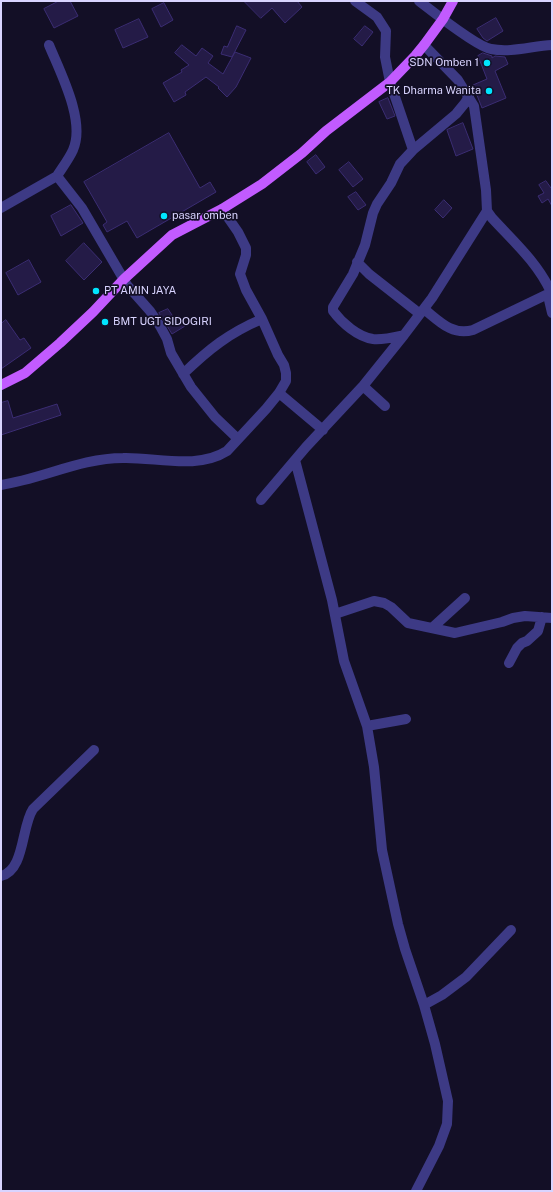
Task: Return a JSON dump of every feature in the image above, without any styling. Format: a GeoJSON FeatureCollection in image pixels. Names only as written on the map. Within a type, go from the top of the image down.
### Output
{"type":"FeatureCollection","features":[{"type":"Feature","properties":{"kind":"main road"},"geometry":{"type":"LineString","coordinates":[[1,386],[25,373],[49,353],[88,317],[124,279],[172,235],[222,209],[262,184],[302,153],[332,126],[390,82],[424,45],[453,1]]}},
{"type":"Feature","properties":{"kind":"street"},"geometry":{"type":"LineString","coordinates":[[355,1],[376,18],[386,31],[385,57],[390,82],[413,150]]}},
{"type":"Feature","properties":{"kind":"street"},"geometry":{"type":"LineString","coordinates":[[419,1],[488,49],[526,49],[552,45]]}},
{"type":"Feature","properties":{"kind":"street"},"geometry":{"type":"LineString","coordinates":[[2,206],[57,176],[73,150],[76,141],[75,110],[50,44]]}},
{"type":"Feature","properties":{"kind":"street"},"geometry":{"type":"LineString","coordinates":[[261,500],[306,447],[364,386],[404,335],[422,311],[486,211],[486,190],[474,106],[458,80],[424,45]]}},
{"type":"Feature","properties":{"kind":"street"},"geometry":{"type":"LineString","coordinates":[[404,335],[380,339],[366,337],[348,326],[333,311],[335,303],[349,281],[368,235],[373,213],[377,204],[400,164],[413,150],[456,114],[469,96]]}},
{"type":"Feature","properties":{"kind":"street"},"geometry":{"type":"LineString","coordinates":[[57,176],[82,208],[124,279],[160,326],[167,339],[171,352],[183,374],[201,401],[238,439]]}},
{"type":"Feature","properties":{"kind":"street"},"geometry":{"type":"LineString","coordinates":[[1,485],[99,459],[123,458],[202,460],[224,453],[266,409],[279,393],[286,381],[286,373],[262,319],[246,290],[240,274],[246,255],[246,248],[238,232],[222,209]]}},
{"type":"Feature","properties":{"kind":"street"},"geometry":{"type":"LineString","coordinates":[[486,211],[532,261],[552,292]]}},
{"type":"Feature","properties":{"kind":"street"},"geometry":{"type":"LineString","coordinates":[[357,262],[369,274],[422,311],[444,325],[459,332],[473,330],[552,292]]}},
{"type":"Feature","properties":{"kind":"street"},"geometry":{"type":"LineString","coordinates":[[552,292],[549,300],[552,313]]}},
{"type":"Feature","properties":{"kind":"street"},"geometry":{"type":"LineString","coordinates":[[183,374],[227,336],[262,319]]}},
{"type":"Feature","properties":{"kind":"street"},"geometry":{"type":"LineString","coordinates":[[364,386],[385,406]]}},
{"type":"Feature","properties":{"kind":"street"},"geometry":{"type":"LineString","coordinates":[[279,393],[323,430]]}},
{"type":"Feature","properties":{"kind":"street"},"geometry":{"type":"LineString","coordinates":[[295,460],[335,614],[344,662],[368,726],[374,767],[382,850],[398,924],[436,1044],[448,1101],[449,1114],[447,1124],[439,1146],[416,1191]]}},
{"type":"Feature","properties":{"kind":"street"},"geometry":{"type":"LineString","coordinates":[[432,628],[465,598]]}},
{"type":"Feature","properties":{"kind":"street"},"geometry":{"type":"LineString","coordinates":[[335,614],[374,601],[384,603],[391,607],[408,623],[455,633],[513,618],[525,616],[547,617]]}},
{"type":"Feature","properties":{"kind":"street"},"geometry":{"type":"LineString","coordinates":[[509,663],[517,648],[538,631],[547,617]]}},
{"type":"Feature","properties":{"kind":"street"},"geometry":{"type":"LineString","coordinates":[[368,726],[406,719]]}},
{"type":"Feature","properties":{"kind":"street"},"geometry":{"type":"LineString","coordinates":[[1,876],[9,873],[14,867],[22,846],[29,814],[94,750]]}},
{"type":"Feature","properties":{"kind":"street"},"geometry":{"type":"LineString","coordinates":[[424,1005],[442,995],[466,977],[511,930]]}},
{"type":"Feature","properties":{"kind":"building"},"geometry":{"type":"Polygon","coordinates":[[[59,1],[70,1],[78,16],[54,28],[44,9],[59,1]]]}},
{"type":"Feature","properties":{"kind":"building"},"geometry":{"type":"Polygon","coordinates":[[[244,1],[297,1],[302,7],[285,23],[272,8],[261,18],[244,1]]]}},
{"type":"Feature","properties":{"kind":"building"},"geometry":{"type":"Polygon","coordinates":[[[164,3],[173,20],[161,27],[152,9],[164,3]]]}},
{"type":"Feature","properties":{"kind":"building"},"geometry":{"type":"Polygon","coordinates":[[[496,18],[503,31],[487,41],[477,29],[496,18]]]}},
{"type":"Feature","properties":{"kind":"building"},"geometry":{"type":"Polygon","coordinates":[[[139,19],[148,37],[123,48],[115,30],[139,19]]]}},
{"type":"Feature","properties":{"kind":"building"},"geometry":{"type":"Polygon","coordinates":[[[237,26],[246,30],[232,57],[221,54],[224,46],[227,47],[237,26]]]}},
{"type":"Feature","properties":{"kind":"building"},"geometry":{"type":"Polygon","coordinates":[[[365,26],[373,32],[362,46],[354,39],[365,26]]]}},
{"type":"Feature","properties":{"kind":"building"},"geometry":{"type":"Polygon","coordinates":[[[182,45],[196,56],[202,48],[213,56],[208,63],[223,74],[235,52],[251,58],[236,87],[227,97],[218,88],[219,87],[206,77],[185,92],[186,95],[174,102],[163,83],[182,72],[181,70],[189,65],[175,53],[182,45]]]}},
{"type":"Feature","properties":{"kind":"building"},"geometry":{"type":"Polygon","coordinates":[[[483,53],[492,56],[492,58],[495,56],[505,57],[508,64],[495,71],[506,98],[482,108],[473,85],[487,79],[478,56],[483,53]]]}},
{"type":"Feature","properties":{"kind":"building"},"geometry":{"type":"Polygon","coordinates":[[[388,98],[395,116],[387,119],[379,102],[388,98]]]}},
{"type":"Feature","properties":{"kind":"building"},"geometry":{"type":"Polygon","coordinates":[[[463,123],[473,149],[456,156],[447,130],[463,123]]]}},
{"type":"Feature","properties":{"kind":"building","name":"pasar omben"},"geometry":{"type":"Polygon","coordinates":[[[169,133],[200,188],[210,182],[216,192],[137,238],[127,221],[107,232],[103,225],[107,222],[84,182],[169,133]]]}},
{"type":"Feature","properties":{"kind":"building"},"geometry":{"type":"Polygon","coordinates":[[[316,155],[325,167],[316,174],[307,162],[316,155]]]}},
{"type":"Feature","properties":{"kind":"building"},"geometry":{"type":"Polygon","coordinates":[[[349,162],[363,179],[353,187],[339,170],[349,162]]]}},
{"type":"Feature","properties":{"kind":"building"},"geometry":{"type":"Polygon","coordinates":[[[546,181],[552,188],[552,206],[548,199],[542,203],[538,196],[544,193],[539,185],[546,181]]]}},
{"type":"Feature","properties":{"kind":"building"},"geometry":{"type":"Polygon","coordinates":[[[356,192],[366,205],[358,210],[348,197],[356,192]]]}},
{"type":"Feature","properties":{"kind":"building"},"geometry":{"type":"Polygon","coordinates":[[[444,200],[452,208],[443,218],[435,210],[444,200]]]}},
{"type":"Feature","properties":{"kind":"building"},"geometry":{"type":"Polygon","coordinates":[[[71,205],[83,223],[61,236],[51,216],[71,205]]]}},
{"type":"Feature","properties":{"kind":"building"},"geometry":{"type":"Polygon","coordinates":[[[84,243],[102,262],[84,280],[66,261],[84,243]]]}},
{"type":"Feature","properties":{"kind":"building"},"geometry":{"type":"Polygon","coordinates":[[[29,260],[41,282],[18,295],[6,273],[29,260]]]}},
{"type":"Feature","properties":{"kind":"building"},"geometry":{"type":"Polygon","coordinates":[[[168,309],[174,318],[179,316],[185,326],[172,334],[159,313],[168,309]]]}},
{"type":"Feature","properties":{"kind":"building"},"geometry":{"type":"Polygon","coordinates":[[[6,320],[20,340],[24,338],[31,348],[1,369],[1,324],[6,320]]]}},
{"type":"Feature","properties":{"kind":"building"},"geometry":{"type":"Polygon","coordinates":[[[8,401],[13,418],[57,404],[61,415],[1,435],[1,403],[8,401]]]}},
{"type":"Feature","properties":{"kind":"place","name":"SDN Omben 1"},"geometry":{"type":"Point","coordinates":[487,63]}},
{"type":"Feature","properties":{"kind":"place","name":"TK Dharma Wanita"},"geometry":{"type":"Point","coordinates":[489,91]}},
{"type":"Feature","properties":{"kind":"place","name":"pasar omben"},"geometry":{"type":"Point","coordinates":[164,216]}},
{"type":"Feature","properties":{"kind":"place","name":"PT AMIN JAYA"},"geometry":{"type":"Point","coordinates":[96,291]}},
{"type":"Feature","properties":{"kind":"place","name":"BMT UGT SIDOGIRI"},"geometry":{"type":"Point","coordinates":[105,322]}}]}
